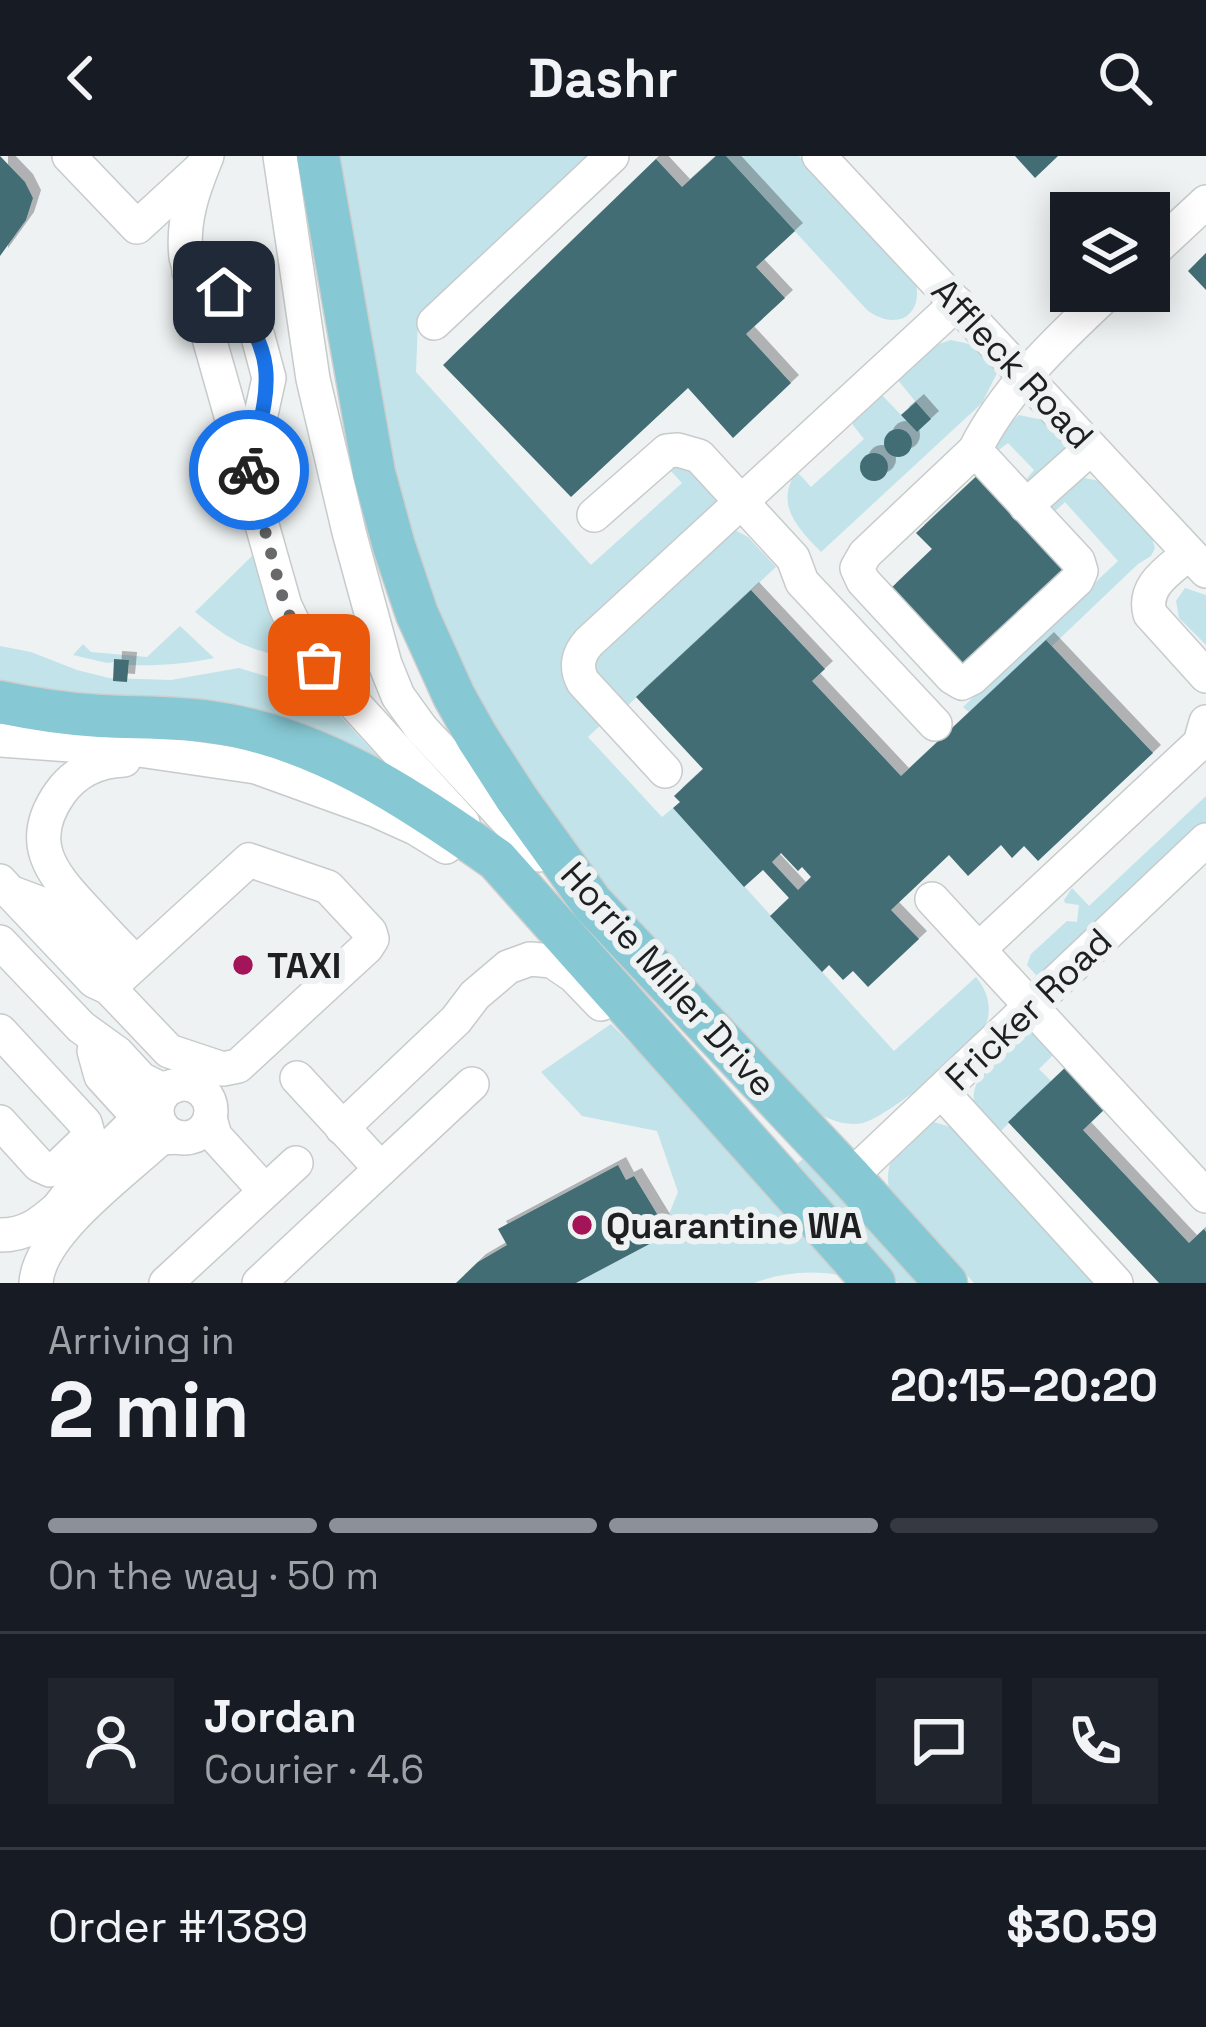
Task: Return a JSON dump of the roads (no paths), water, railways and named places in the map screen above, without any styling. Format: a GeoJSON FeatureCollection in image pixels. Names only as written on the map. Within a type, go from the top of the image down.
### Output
{"type":"FeatureCollection","features":[{"type":"Feature","properties":{"kind":"main road","name":"Horrie Miller Drive"},"geometry":{"type":"LineString","coordinates":[[318,156],[374,473],[417,614],[454,696],[517,799],[574,914],[658,1039],[874,1283]]}},
{"type":"Feature","properties":{"kind":"main road","name":"Horrie Miller Drive"},"geometry":{"type":"LineString","coordinates":[[0,702],[80,714],[211,722],[256,731],[346,765],[429,812],[574,914],[850,1178],[940,1274]]}},
{"type":"Feature","properties":{"kind":"street"},"geometry":{"type":"LineString","coordinates":[[69,156],[137,227],[204,162]]}},
{"type":"Feature","properties":{"kind":"street"},"geometry":{"type":"LineString","coordinates":[[280,156],[314,379],[349,532],[391,681],[422,728],[530,847],[574,914]]}},
{"type":"Feature","properties":{"kind":"street"},"geometry":{"type":"LineString","coordinates":[[434,323],[612,156]]}},
{"type":"Feature","properties":{"kind":"street","name":"Affleck Road"},"geometry":{"type":"LineString","coordinates":[[819,156],[1198,562]]}},
{"type":"Feature","properties":{"kind":"street"},"geometry":{"type":"LineString","coordinates":[[204,162],[183,235],[189,272],[285,606],[302,641],[345,696],[497,860]]}},
{"type":"Feature","properties":{"kind":"street"},"geometry":{"type":"LineString","coordinates":[[1170,235],[1206,202]]}},
{"type":"Feature","properties":{"kind":"street"},"geometry":{"type":"LineString","coordinates":[[189,272],[224,292],[258,337],[268,378],[248,472]]}},
{"type":"Feature","properties":{"kind":"street"},"geometry":{"type":"LineString","coordinates":[[665,771],[583,682],[580,653],[957,303]]}},
{"type":"Feature","properties":{"kind":"street"},"geometry":{"type":"LineString","coordinates":[[975,451],[1078,561],[1081,571],[1077,580],[966,682],[952,677],[863,581],[857,568],[865,554],[975,451],[988,423],[1087,312]]}},
{"type":"Feature","properties":{"kind":"street"},"geometry":{"type":"LineString","coordinates":[[1027,506],[1091,448]]}},
{"type":"Feature","properties":{"kind":"street"},"geometry":{"type":"LineString","coordinates":[[594,515],[656,458],[677,450],[699,456],[793,558],[802,582],[934,724]]}},
{"type":"Feature","properties":{"kind":"street"},"geometry":{"type":"LineString","coordinates":[[1198,562],[1151,589],[1147,606],[1206,676]]}},
{"type":"Feature","properties":{"kind":"street"},"geometry":{"type":"LineString","coordinates":[[979,949],[1200,743],[1206,722]]}},
{"type":"Feature","properties":{"kind":"street"},"geometry":{"type":"LineString","coordinates":[[0,740],[139,749],[256,766],[415,828],[574,914]]}},
{"type":"Feature","properties":{"kind":"street"},"geometry":{"type":"LineString","coordinates":[[136,963],[52,872],[43,842],[49,811],[70,781],[99,763],[203,760]]}},
{"type":"Feature","properties":{"kind":"street","name":"Fricker Road"},"geometry":{"type":"LineString","coordinates":[[850,1178],[1206,840]]}},
{"type":"Feature","properties":{"kind":"street"},"geometry":{"type":"LineString","coordinates":[[5,887],[169,1051],[228,1070],[238,1066],[368,946],[371,935],[328,887],[249,860],[109,988]]}},
{"type":"Feature","properties":{"kind":"street"},"geometry":{"type":"LineString","coordinates":[[932,898],[1206,1196]]}},
{"type":"Feature","properties":{"kind":"street"},"geometry":{"type":"LineString","coordinates":[[5,956],[179,1127]]}},
{"type":"Feature","properties":{"kind":"street"},"geometry":{"type":"LineString","coordinates":[[336,1122],[455,1020],[508,967],[530,959],[552,961],[613,1016],[658,1039]]}},
{"type":"Feature","properties":{"kind":"street"},"geometry":{"type":"LineString","coordinates":[[0,1031],[85,1123],[89,1137],[50,1170],[39,1165],[0,1122]]}},
{"type":"Feature","properties":{"kind":"street"},"geometry":{"type":"LineString","coordinates":[[87,1039],[117,1053],[147,1084],[160,1089],[191,1085],[205,1094],[211,1109],[179,1127]]}},
{"type":"Feature","properties":{"kind":"street"},"geometry":{"type":"LineString","coordinates":[[36,1281],[50,1242],[92,1164],[134,1123],[132,1110],[101,1076],[87,1039]]}},
{"type":"Feature","properties":{"kind":"street"},"geometry":{"type":"LineString","coordinates":[[297,1078],[380,1169]]}},
{"type":"Feature","properties":{"kind":"street"},"geometry":{"type":"LineString","coordinates":[[259,1283],[472,1084]]}},
{"type":"Feature","properties":{"kind":"street"},"geometry":{"type":"LineString","coordinates":[[175,1085],[162,1095],[157,1108],[179,1127]]}},
{"type":"Feature","properties":{"kind":"street"},"geometry":{"type":"LineString","coordinates":[[941,1091],[1117,1283]]}},
{"type":"Feature","properties":{"kind":"street"},"geometry":{"type":"LineString","coordinates":[[0,1236],[25,1232],[64,1214],[148,1130],[179,1127],[215,1136],[259,1197]]}},
{"type":"Feature","properties":{"kind":"street"},"geometry":{"type":"LineString","coordinates":[[166,1283],[296,1162]]}},
{"type":"Feature","properties":{"kind":"street"},"geometry":{"type":"LineString","coordinates":[[0,1236],[23,1249],[36,1281]]}},
{"type":"Feature","properties":{"kind":"place","name":"TAXI"},"geometry":{"type":"Point","coordinates":[243,965]}},
{"type":"Feature","properties":{"kind":"place","name":"Quarantine WA"},"geometry":{"type":"Point","coordinates":[582,1225]}}]}
